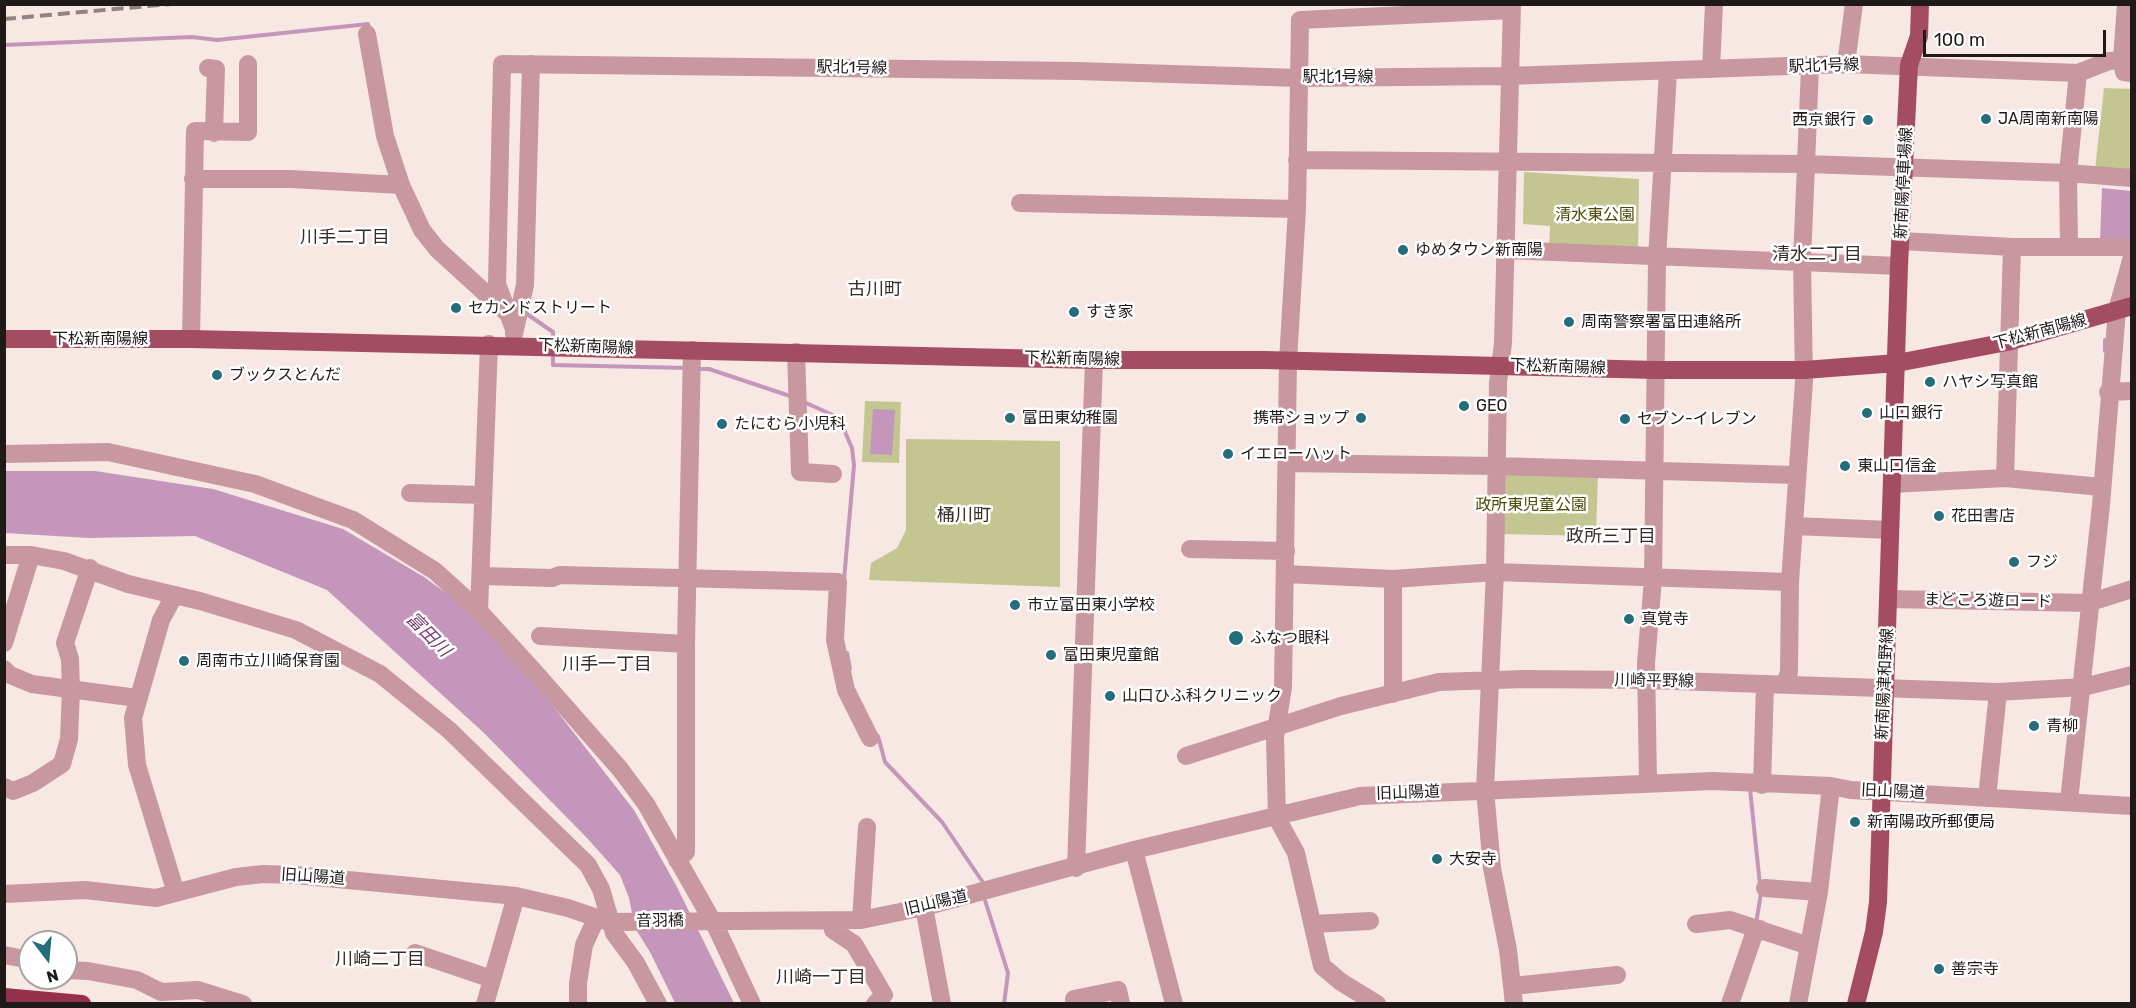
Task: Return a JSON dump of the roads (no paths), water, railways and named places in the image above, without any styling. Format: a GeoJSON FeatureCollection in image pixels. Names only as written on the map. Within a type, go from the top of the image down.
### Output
{"type":"FeatureCollection","features":[{"type":"Feature","properties":{"kind":"highway"},"geometry":{"type":"LineString","coordinates":[[4,997],[81,1004]]}},
{"type":"Feature","properties":{"kind":"main road","name":"新南陽停車場線"},"geometry":{"type":"LineString","coordinates":[[1897,363],[1899,266],[1909,64],[1918,36],[1920,4]]}},
{"type":"Feature","properties":{"kind":"main road","name":"下松新南陽線"},"geometry":{"type":"LineString","coordinates":[[4,339],[191,339],[489,344],[512,329],[692,350],[1094,360],[1288,361],[1656,370],[1804,370],[1897,363],[2007,342],[2124,308]]}},
{"type":"Feature","properties":{"kind":"main road","name":"新南陽津和野線"},"geometry":{"type":"LineString","coordinates":[[1856,1004],[1874,932],[1878,902],[1897,363]]}},
{"type":"Feature","properties":{"kind":"street"},"geometry":{"type":"LineString","coordinates":[[1712,69],[1714,4]]}},
{"type":"Feature","properties":{"kind":"street"},"geometry":{"type":"LineString","coordinates":[[1846,64],[1854,4]]}},
{"type":"Feature","properties":{"kind":"street"},"geometry":{"type":"LineString","coordinates":[[2126,4],[2128,62]]}},
{"type":"Feature","properties":{"kind":"street"},"geometry":{"type":"LineString","coordinates":[[1377,1004],[1341,982],[1322,966],[1296,853],[1277,818],[1275,737],[1283,687],[1288,361],[1297,208],[1300,20],[1511,7],[1505,250],[1501,365],[1498,383],[1495,572],[1485,790],[1492,868],[1514,995],[1617,975]]}},
{"type":"Feature","properties":{"kind":"street"},"geometry":{"type":"LineString","coordinates":[[366,34],[385,136],[401,185],[422,230],[512,329]]}},
{"type":"Feature","properties":{"kind":"street","name":"駅北1号線"},"geometry":{"type":"LineString","coordinates":[[512,329],[497,284],[502,64],[1077,71],[1299,78],[1668,72],[1846,64],[1909,64],[2078,73],[2109,61],[2128,62]]}},
{"type":"Feature","properties":{"kind":"street"},"geometry":{"type":"LineString","coordinates":[[191,339],[195,131],[248,132],[248,64]]}},
{"type":"Feature","properties":{"kind":"street"},"geometry":{"type":"LineString","coordinates":[[512,329],[525,285],[531,64]]}},
{"type":"Feature","properties":{"kind":"street"},"geometry":{"type":"LineString","coordinates":[[1785,684],[1789,672],[1795,475],[1804,370],[1802,261],[1810,67]]}},
{"type":"Feature","properties":{"kind":"street"},"geometry":{"type":"LineString","coordinates":[[208,68],[216,69],[214,133]]}},
{"type":"Feature","properties":{"kind":"street"},"geometry":{"type":"LineString","coordinates":[[1648,782],[1646,680],[1653,579],[1657,258],[1665,163],[1668,72]]}},
{"type":"Feature","properties":{"kind":"street"},"geometry":{"type":"LineString","coordinates":[[2069,247],[2068,173],[2078,73]]}},
{"type":"Feature","properties":{"kind":"street"},"geometry":{"type":"LineString","coordinates":[[1297,160],[1806,164],[2068,173],[2132,178]]}},
{"type":"Feature","properties":{"kind":"street"},"geometry":{"type":"LineString","coordinates":[[194,179],[291,179],[401,185]]}},
{"type":"Feature","properties":{"kind":"street"},"geometry":{"type":"LineString","coordinates":[[1020,203],[1297,208]]}},
{"type":"Feature","properties":{"kind":"street"},"geometry":{"type":"LineString","coordinates":[[1901,241],[2012,247],[2132,247]]}},
{"type":"Feature","properties":{"kind":"street"},"geometry":{"type":"LineString","coordinates":[[2006,478],[2007,342],[2012,247]]}},
{"type":"Feature","properties":{"kind":"street"},"geometry":{"type":"LineString","coordinates":[[1505,250],[1657,258],[1899,266]]}},
{"type":"Feature","properties":{"kind":"street"},"geometry":{"type":"LineString","coordinates":[[2068,801],[2083,687],[2088,603],[2102,488],[2108,392],[2132,257]]}},
{"type":"Feature","properties":{"kind":"street"},"geometry":{"type":"LineString","coordinates":[[479,610],[489,344]]}},
{"type":"Feature","properties":{"kind":"street"},"geometry":{"type":"LineString","coordinates":[[677,860],[686,852],[686,644],[692,350]]}},
{"type":"Feature","properties":{"kind":"street"},"geometry":{"type":"LineString","coordinates":[[796,352],[800,472],[833,474]]}},
{"type":"Feature","properties":{"kind":"street"},"geometry":{"type":"LineString","coordinates":[[1076,868],[1094,360]]}},
{"type":"Feature","properties":{"kind":"street"},"geometry":{"type":"LineString","coordinates":[[2108,392],[2132,391]]}},
{"type":"Feature","properties":{"kind":"street"},"geometry":{"type":"LineString","coordinates":[[4,454],[108,452],[255,484],[353,520],[435,571],[479,610],[620,769],[646,804],[752,1004]]}},
{"type":"Feature","properties":{"kind":"street"},"geometry":{"type":"LineString","coordinates":[[1288,463],[1497,466],[1795,475]]}},
{"type":"Feature","properties":{"kind":"street"},"geometry":{"type":"LineString","coordinates":[[1892,484],[2006,478],[2102,488]]}},
{"type":"Feature","properties":{"kind":"street"},"geometry":{"type":"LineString","coordinates":[[410,493],[483,495]]}},
{"type":"Feature","properties":{"kind":"street"},"geometry":{"type":"LineString","coordinates":[[1794,526],[1890,530]]}},
{"type":"Feature","properties":{"kind":"street"},"geometry":{"type":"LineString","coordinates":[[1190,549],[1286,551]]}},
{"type":"Feature","properties":{"kind":"street"},"geometry":{"type":"LineString","coordinates":[[4,555],[31,555],[90,568],[128,584],[296,630],[380,674],[449,730],[570,844],[588,865],[601,889],[609,921],[658,1004]]}},
{"type":"Feature","properties":{"kind":"street"},"geometry":{"type":"LineString","coordinates":[[4,643],[31,555]]}},
{"type":"Feature","properties":{"kind":"street"},"geometry":{"type":"LineString","coordinates":[[4,787],[13,791],[33,783],[62,764],[69,739],[71,690],[70,659],[65,644],[90,568]]}},
{"type":"Feature","properties":{"kind":"street"},"geometry":{"type":"LineString","coordinates":[[1286,574],[1393,579],[1495,572],[1790,582]]}},
{"type":"Feature","properties":{"kind":"street"},"geometry":{"type":"LineString","coordinates":[[482,576],[552,578],[560,575],[838,582],[836,640],[846,690],[870,738]]}},
{"type":"Feature","properties":{"kind":"street"},"geometry":{"type":"LineString","coordinates":[[1393,579],[1393,694]]}},
{"type":"Feature","properties":{"kind":"street"},"geometry":{"type":"LineString","coordinates":[[2088,603],[2132,588]]}},
{"type":"Feature","properties":{"kind":"street"},"geometry":{"type":"LineString","coordinates":[[174,596],[160,620],[133,718],[137,765],[176,893]]}},
{"type":"Feature","properties":{"kind":"street","name":"まどころ遊ロード"},"geometry":{"type":"LineString","coordinates":[[1889,598],[2088,603]]}},
{"type":"Feature","properties":{"kind":"street"},"geometry":{"type":"LineString","coordinates":[[540,636],[686,644]]}},
{"type":"Feature","properties":{"kind":"street"},"geometry":{"type":"LineString","coordinates":[[4,669],[10,675],[32,684],[137,698]]}},
{"type":"Feature","properties":{"kind":"street","name":"川崎平野線"},"geometry":{"type":"LineString","coordinates":[[1186,756],[1277,726],[1439,682],[1646,680],[1998,692],[2083,687],[2132,675]]}},
{"type":"Feature","properties":{"kind":"street"},"geometry":{"type":"LineString","coordinates":[[1762,785],[1765,684]]}},
{"type":"Feature","properties":{"kind":"street"},"geometry":{"type":"LineString","coordinates":[[1987,798],[1998,692]]}},
{"type":"Feature","properties":{"kind":"street","name":"旧山陽道"},"geometry":{"type":"LineString","coordinates":[[706,921],[861,920],[924,907],[1076,868],[1134,850],[1277,818],[1360,795],[1713,781],[1762,785],[1831,786],[2132,806]]}},
{"type":"Feature","properties":{"kind":"street"},"geometry":{"type":"LineString","coordinates":[[1798,1004],[1819,892],[1831,786]]}},
{"type":"Feature","properties":{"kind":"street"},"geometry":{"type":"LineString","coordinates":[[861,920],[867,827]]}},
{"type":"Feature","properties":{"kind":"street"},"geometry":{"type":"LineString","coordinates":[[1134,850],[1174,1004]]}},
{"type":"Feature","properties":{"kind":"street","name":"旧山陽道"},"geometry":{"type":"LineString","coordinates":[[4,894],[86,890],[156,898],[236,877],[263,874],[516,896],[568,908],[609,921]]}},
{"type":"Feature","properties":{"kind":"street"},"geometry":{"type":"LineString","coordinates":[[1765,888],[1819,892]]}},
{"type":"Feature","properties":{"kind":"street"},"geometry":{"type":"LineString","coordinates":[[485,1004],[516,896]]}},
{"type":"Feature","properties":{"kind":"street"},"geometry":{"type":"LineString","coordinates":[[924,907],[942,1004]]}},
{"type":"Feature","properties":{"kind":"street"},"geometry":{"type":"LineString","coordinates":[[1696,924],[1730,920],[1809,946]]}},
{"type":"Feature","properties":{"kind":"street"},"geometry":{"type":"LineString","coordinates":[[578,1004],[578,983],[584,945],[609,921]]}},
{"type":"Feature","properties":{"kind":"street","name":"音羽橋"},"geometry":{"type":"LineString","coordinates":[[609,921],[706,921]]}},
{"type":"Feature","properties":{"kind":"street"},"geometry":{"type":"LineString","coordinates":[[831,921],[833,930],[854,944],[884,995],[875,1004]]}},
{"type":"Feature","properties":{"kind":"street"},"geometry":{"type":"LineString","coordinates":[[1313,924],[1370,921]]}},
{"type":"Feature","properties":{"kind":"street"},"geometry":{"type":"LineString","coordinates":[[1730,1004],[1753,937],[1760,929]]}},
{"type":"Feature","properties":{"kind":"street"},"geometry":{"type":"LineString","coordinates":[[416,953],[492,979]]}},
{"type":"Feature","properties":{"kind":"street"},"geometry":{"type":"LineString","coordinates":[[78,971],[137,980],[161,992],[198,990],[243,1004]]}},
{"type":"Feature","properties":{"kind":"street"},"geometry":{"type":"LineString","coordinates":[[1074,999],[1118,990],[1121,1004]]}},
{"type":"Feature","properties":{"kind":"water"},"geometry":{"type":"Polygon","coordinates":[[[2102,188],[2131,191],[2131,240],[2100,241],[2102,188]]]}},
{"type":"Feature","properties":{"kind":"water"},"geometry":{"type":"Polygon","coordinates":[[[873,409],[895,410],[892,455],[870,454],[873,409]]]}},
{"type":"Feature","properties":{"kind":"water","name":"富田川"},"geometry":{"type":"Polygon","coordinates":[[[4,471],[95,471],[213,489],[343,529],[424,577],[489,624],[634,810],[677,887],[734,1003],[675,1003],[650,952],[635,928],[629,898],[620,875],[484,733],[327,590],[195,536],[89,538],[5,533],[4,471]]]}},
{"type":"Feature","properties":{"kind":"waterway"},"geometry":{"type":"LineString","coordinates":[[4,45],[192,37],[217,40],[368,24],[369,28]]}},
{"type":"Feature","properties":{"kind":"waterway"},"geometry":{"type":"LineString","coordinates":[[524,312],[553,332],[553,343]]}},
{"type":"Feature","properties":{"kind":"waterway"},"geometry":{"type":"LineString","coordinates":[[2105,340],[2105,351]]}},
{"type":"Feature","properties":{"kind":"waterway"},"geometry":{"type":"LineString","coordinates":[[553,354],[553,365],[687,368]]}},
{"type":"Feature","properties":{"kind":"waterway"},"geometry":{"type":"LineString","coordinates":[[697,369],[709,369],[793,397]]}},
{"type":"Feature","properties":{"kind":"waterway"},"geometry":{"type":"LineString","coordinates":[[802,401],[839,418],[852,448],[854,465],[844,580]]}},
{"type":"Feature","properties":{"kind":"waterway"},"geometry":{"type":"LineString","coordinates":[[847,653],[850,669]]}},
{"type":"Feature","properties":{"kind":"waterway"},"geometry":{"type":"LineString","coordinates":[[878,736],[885,762],[942,822],[984,884]]}},
{"type":"Feature","properties":{"kind":"waterway"},"geometry":{"type":"LineString","coordinates":[[1750,789],[1760,885]]}},
{"type":"Feature","properties":{"kind":"waterway"},"geometry":{"type":"LineString","coordinates":[[1756,924],[1761,893]]}},
{"type":"Feature","properties":{"kind":"waterway"},"geometry":{"type":"LineString","coordinates":[[984,897],[1008,973],[1004,1004]]}},
{"type":"Feature","properties":{"kind":"railway"},"geometry":{"type":"LineString","coordinates":[[4,19],[171,4]]}},
{"type":"Feature","properties":{"kind":"place","name":"JA周南新南陽"},"geometry":{"type":"Point","coordinates":[1986,119]}},
{"type":"Feature","properties":{"kind":"place","name":"西京銀行"},"geometry":{"type":"Point","coordinates":[1868,120]}},
{"type":"Feature","properties":{"kind":"place","name":"ゆめタウン新南陽"},"geometry":{"type":"Point","coordinates":[1403,250]}},
{"type":"Feature","properties":{"kind":"place","name":"セカンドストリート"},"geometry":{"type":"Point","coordinates":[456,308]}},
{"type":"Feature","properties":{"kind":"place","name":"すき家"},"geometry":{"type":"Point","coordinates":[1074,312]}},
{"type":"Feature","properties":{"kind":"place","name":"周南警察署富田連絡所"},"geometry":{"type":"Point","coordinates":[1569,322]}},
{"type":"Feature","properties":{"kind":"place","name":"ブックスとんだ"},"geometry":{"type":"Point","coordinates":[217,375]}},
{"type":"Feature","properties":{"kind":"place","name":"ハヤシ写真館"},"geometry":{"type":"Point","coordinates":[1930,382]}},
{"type":"Feature","properties":{"kind":"place","name":"GEO"},"geometry":{"type":"Point","coordinates":[1464,406]}},
{"type":"Feature","properties":{"kind":"place","name":"山口銀行"},"geometry":{"type":"Point","coordinates":[1867,413]}},
{"type":"Feature","properties":{"kind":"place","name":"富田東幼稚園"},"geometry":{"type":"Point","coordinates":[1010,418]}},
{"type":"Feature","properties":{"kind":"place","name":"携帯ショップ"},"geometry":{"type":"Point","coordinates":[1361,418]}},
{"type":"Feature","properties":{"kind":"place","name":"セブン-イレブン"},"geometry":{"type":"Point","coordinates":[1625,419]}},
{"type":"Feature","properties":{"kind":"place","name":"たにむら小児科"},"geometry":{"type":"Point","coordinates":[722,424]}},
{"type":"Feature","properties":{"kind":"place","name":"イエローハット"},"geometry":{"type":"Point","coordinates":[1228,454]}},
{"type":"Feature","properties":{"kind":"place","name":"東山口信金"},"geometry":{"type":"Point","coordinates":[1845,466]}},
{"type":"Feature","properties":{"kind":"place","name":"花田書店"},"geometry":{"type":"Point","coordinates":[1939,516]}},
{"type":"Feature","properties":{"kind":"place","name":"フジ"},"geometry":{"type":"Point","coordinates":[2014,562]}},
{"type":"Feature","properties":{"kind":"place","name":"市立富田東小学校"},"geometry":{"type":"Point","coordinates":[1015,605]}},
{"type":"Feature","properties":{"kind":"place","name":"真覚寺"},"geometry":{"type":"Point","coordinates":[1629,619]}},
{"type":"Feature","properties":{"kind":"place","name":"ふなつ眼科"},"geometry":{"type":"Point","coordinates":[1236,638]}},
{"type":"Feature","properties":{"kind":"place","name":"富田東児童館"},"geometry":{"type":"Point","coordinates":[1051,655]}},
{"type":"Feature","properties":{"kind":"place","name":"周南市立川崎保育園"},"geometry":{"type":"Point","coordinates":[184,661]}},
{"type":"Feature","properties":{"kind":"place","name":"山口ひふ科クリニック"},"geometry":{"type":"Point","coordinates":[1110,696]}},
{"type":"Feature","properties":{"kind":"place","name":"青柳"},"geometry":{"type":"Point","coordinates":[2034,726]}},
{"type":"Feature","properties":{"kind":"place","name":"新南陽政所郵便局"},"geometry":{"type":"Point","coordinates":[1855,822]}},
{"type":"Feature","properties":{"kind":"place","name":"大安寺"},"geometry":{"type":"Point","coordinates":[1437,859]}},
{"type":"Feature","properties":{"kind":"place","name":"善宗寺"},"geometry":{"type":"Point","coordinates":[1939,969]}},
{"type":"Feature","properties":{"kind":"district","name":"川手二丁目"},"geometry":{"type":"Point","coordinates":[345,238]}},
{"type":"Feature","properties":{"kind":"district","name":"清水二丁目"},"geometry":{"type":"Point","coordinates":[1817,255]}},
{"type":"Feature","properties":{"kind":"district","name":"古川町"},"geometry":{"type":"Point","coordinates":[875,290]}},
{"type":"Feature","properties":{"kind":"district","name":"桶川町"},"geometry":{"type":"Point","coordinates":[964,516]}},
{"type":"Feature","properties":{"kind":"district","name":"政所三丁目"},"geometry":{"type":"Point","coordinates":[1611,537]}},
{"type":"Feature","properties":{"kind":"district","name":"川手一丁目"},"geometry":{"type":"Point","coordinates":[607,665]}},
{"type":"Feature","properties":{"kind":"district","name":"川崎二丁目"},"geometry":{"type":"Point","coordinates":[380,960]}},
{"type":"Feature","properties":{"kind":"district","name":"川崎一丁目"},"geometry":{"type":"Point","coordinates":[821,978]}},
{"type":"Feature","properties":{"kind":"park label","name":"清水東公園"},"geometry":{"type":"Point","coordinates":[1595,215]}},
{"type":"Feature","properties":{"kind":"park label","name":"政所東児童公園"},"geometry":{"type":"Point","coordinates":[1531,505]}}]}
